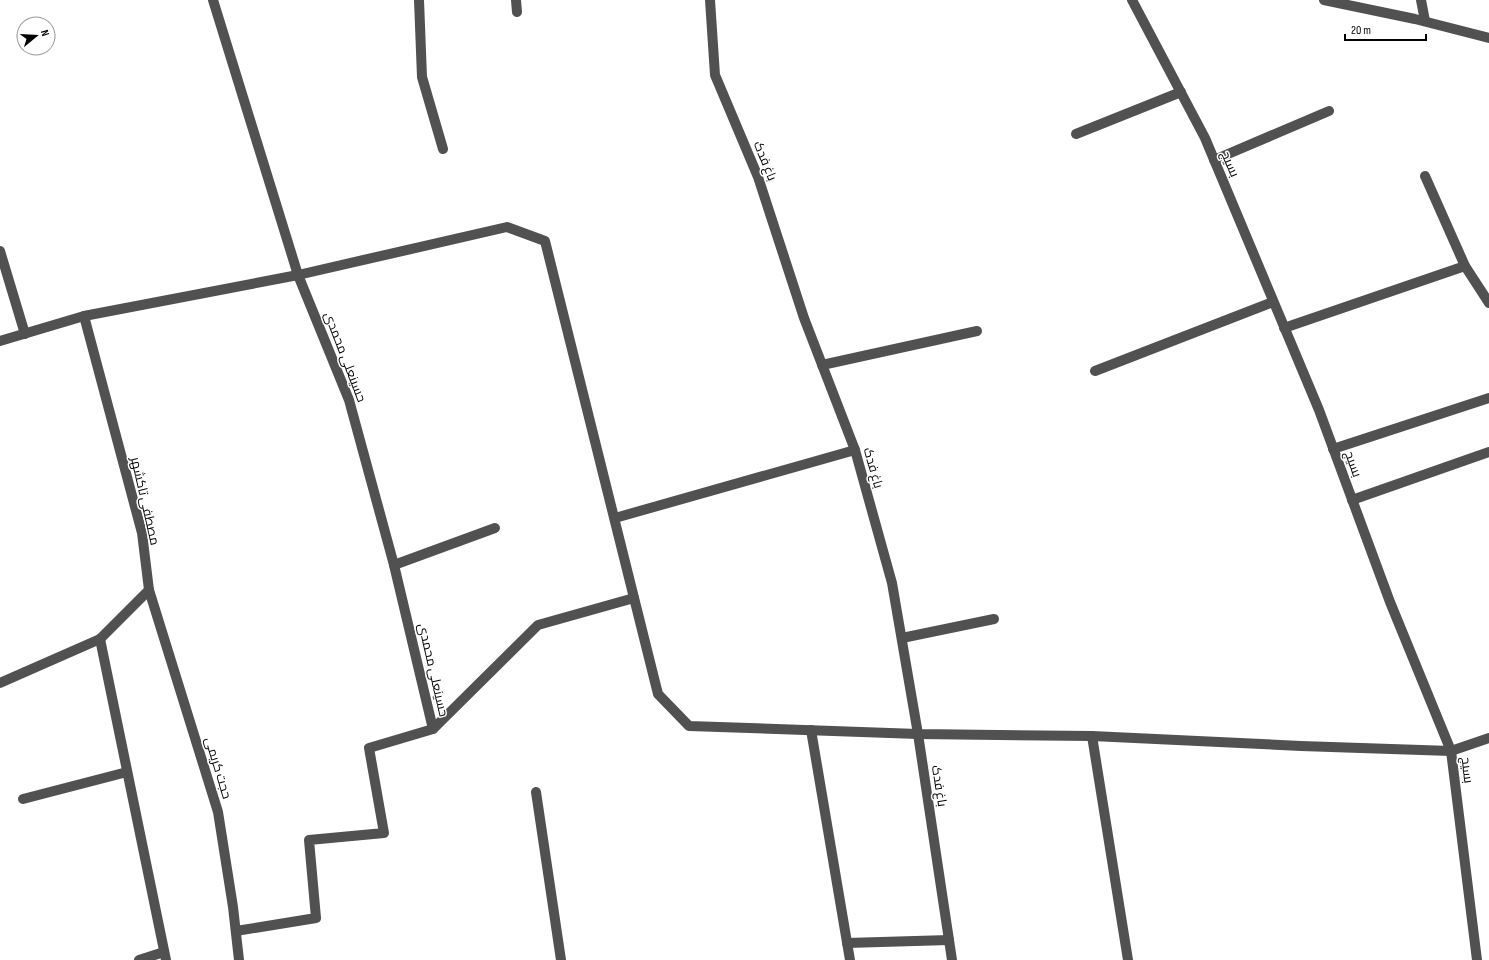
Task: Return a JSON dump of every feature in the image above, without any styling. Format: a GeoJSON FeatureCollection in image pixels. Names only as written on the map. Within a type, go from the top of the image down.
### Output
{"type":"FeatureCollection","features":[{"type":"Feature","properties":{"kind":"street","name":"حسینعلی محمدی"},"geometry":{"type":"LineString","coordinates":[[213,0],[298,275],[349,400],[394,565],[433,729]]}},
{"type":"Feature","properties":{"kind":"street"},"geometry":{"type":"LineString","coordinates":[[419,0],[422,77],[443,149]]}},
{"type":"Feature","properties":{"kind":"street"},"geometry":{"type":"LineString","coordinates":[[516,0],[517,12]]}},
{"type":"Feature","properties":{"kind":"street","name":"باغ فدک"},"geometry":{"type":"LineString","coordinates":[[710,0],[715,76],[758,177],[804,318],[855,450],[892,583],[918,734],[952,960]]}},
{"type":"Feature","properties":{"kind":"street","name":"بسیج"},"geometry":{"type":"LineString","coordinates":[[1132,0],[1205,138],[1333,449],[1390,602],[1451,751],[1477,960]]}},
{"type":"Feature","properties":{"kind":"street"},"geometry":{"type":"LineString","coordinates":[[1324,0],[1425,21],[1489,38]]}},
{"type":"Feature","properties":{"kind":"street"},"geometry":{"type":"LineString","coordinates":[[1421,0],[1425,21]]}},
{"type":"Feature","properties":{"kind":"street"},"geometry":{"type":"LineString","coordinates":[[1076,134],[1181,92]]}},
{"type":"Feature","properties":{"kind":"street"},"geometry":{"type":"LineString","coordinates":[[1214,160],[1329,111]]}},
{"type":"Feature","properties":{"kind":"street"},"geometry":{"type":"LineString","coordinates":[[1425,176],[1465,266],[1489,303]]}},
{"type":"Feature","properties":{"kind":"street"},"geometry":{"type":"LineString","coordinates":[[0,341],[84,316],[298,275],[507,227],[545,241],[658,694],[690,726],[918,734],[1092,736],[1301,746],[1451,751],[1489,738]]}},
{"type":"Feature","properties":{"kind":"street"},"geometry":{"type":"LineString","coordinates":[[0,251],[25,334]]}},
{"type":"Feature","properties":{"kind":"street"},"geometry":{"type":"LineString","coordinates":[[1284,328],[1465,266]]}},
{"type":"Feature","properties":{"kind":"street"},"geometry":{"type":"LineString","coordinates":[[1095,371],[1273,302]]}},
{"type":"Feature","properties":{"kind":"street","name":"مصطفی تاکشهر"},"geometry":{"type":"LineString","coordinates":[[84,316],[142,533],[149,590]]}},
{"type":"Feature","properties":{"kind":"street"},"geometry":{"type":"LineString","coordinates":[[822,365],[977,331]]}},
{"type":"Feature","properties":{"kind":"street"},"geometry":{"type":"LineString","coordinates":[[1333,449],[1489,398]]}},
{"type":"Feature","properties":{"kind":"street"},"geometry":{"type":"LineString","coordinates":[[615,518],[855,450]]}},
{"type":"Feature","properties":{"kind":"street"},"geometry":{"type":"LineString","coordinates":[[1352,500],[1489,452]]}},
{"type":"Feature","properties":{"kind":"street"},"geometry":{"type":"LineString","coordinates":[[394,565],[495,528]]}},
{"type":"Feature","properties":{"kind":"street"},"geometry":{"type":"LineString","coordinates":[[0,683],[100,638],[149,590]]}},
{"type":"Feature","properties":{"kind":"street","name":"حجت کریمی"},"geometry":{"type":"LineString","coordinates":[[149,590],[218,812],[239,960]]}},
{"type":"Feature","properties":{"kind":"street"},"geometry":{"type":"LineString","coordinates":[[236,931],[316,918],[310,840],[384,833],[369,748],[433,729],[538,625],[634,598]]}},
{"type":"Feature","properties":{"kind":"street"},"geometry":{"type":"LineString","coordinates":[[902,638],[994,619]]}},
{"type":"Feature","properties":{"kind":"street"},"geometry":{"type":"LineString","coordinates":[[100,638],[165,956],[139,960]]}},
{"type":"Feature","properties":{"kind":"street"},"geometry":{"type":"LineString","coordinates":[[811,730],[850,960]]}},
{"type":"Feature","properties":{"kind":"street"},"geometry":{"type":"LineString","coordinates":[[1092,736],[1128,960]]}},
{"type":"Feature","properties":{"kind":"street"},"geometry":{"type":"LineString","coordinates":[[23,799],[127,772]]}},
{"type":"Feature","properties":{"kind":"street"},"geometry":{"type":"LineString","coordinates":[[536,792],[561,960]]}},
{"type":"Feature","properties":{"kind":"street"},"geometry":{"type":"LineString","coordinates":[[847,942],[949,940]]}}]}
